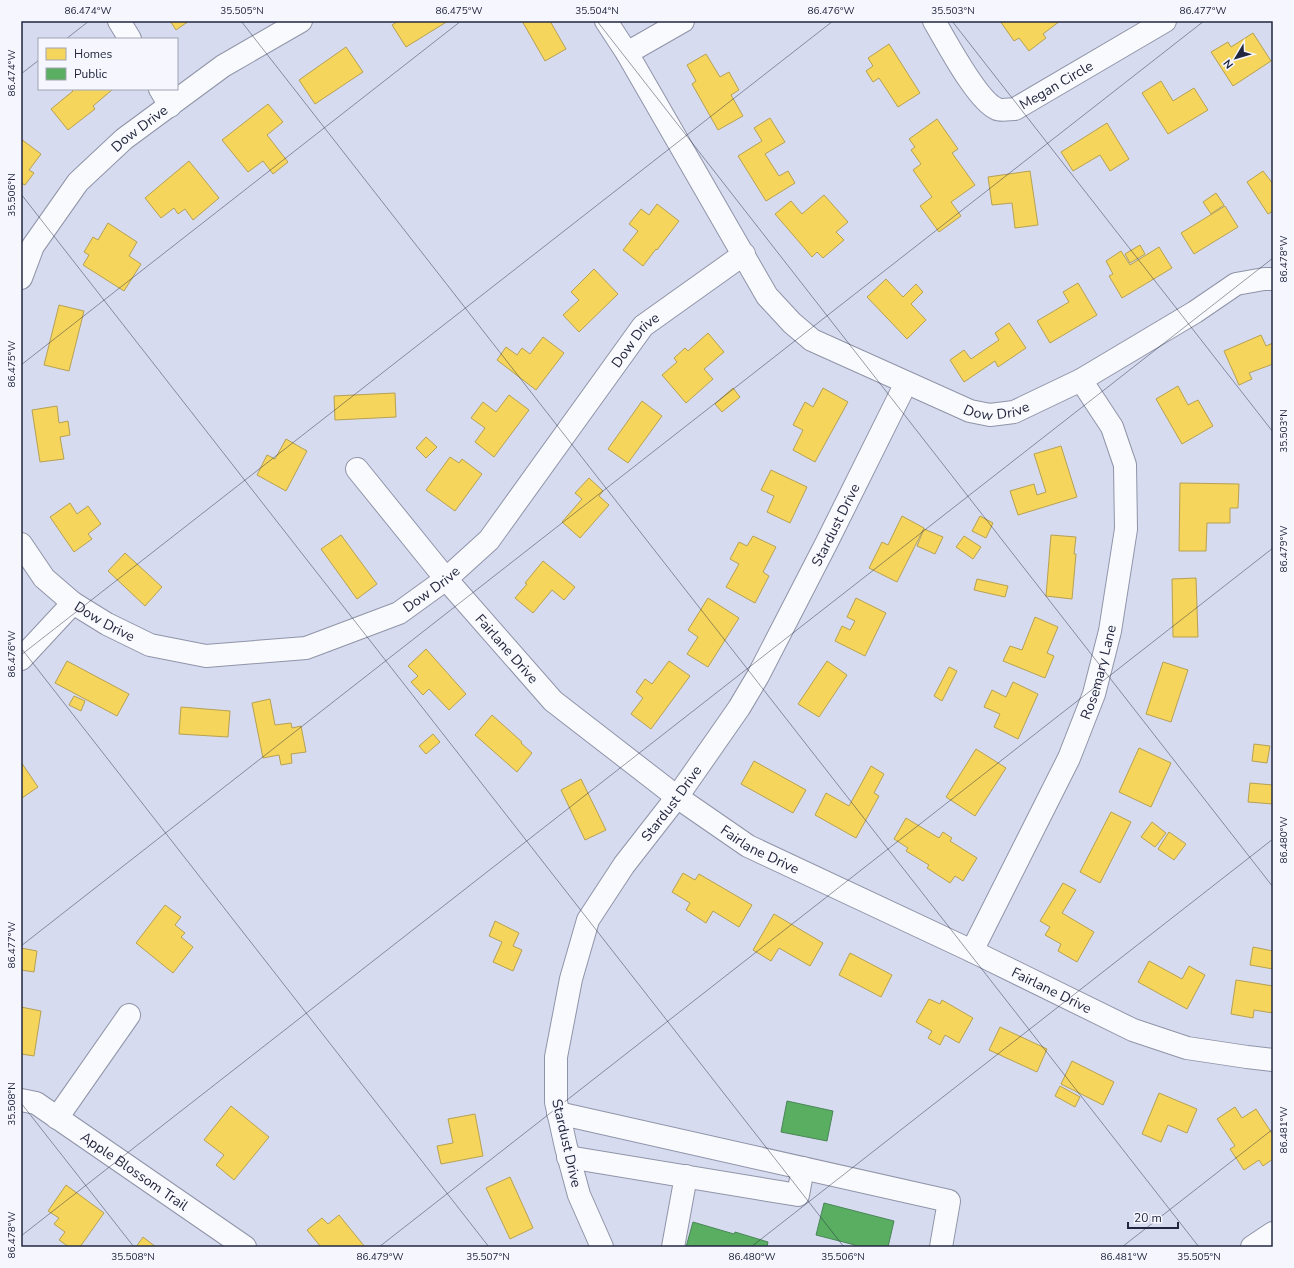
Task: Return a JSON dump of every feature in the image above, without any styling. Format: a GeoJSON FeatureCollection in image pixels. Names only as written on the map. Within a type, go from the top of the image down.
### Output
{"type":"FeatureCollection","features":[{"type":"Feature","properties":{"kind":"street"},"geometry":{"type":"LineString","coordinates":[[119,21],[129,38]]}},
{"type":"Feature","properties":{"kind":"street","name":"Dow Drive"},"geometry":{"type":"LineString","coordinates":[[21,278],[34,246],[78,182],[124,139],[165,97],[223,66],[301,21]]}},
{"type":"Feature","properties":{"kind":"street","name":"Dow Drive"},"geometry":{"type":"LineString","coordinates":[[606,21],[627,54],[767,296],[792,323],[812,340],[970,411],[990,415],[1014,412],[1082,380],[1195,312],[1236,284],[1264,279],[1273,279]]}},
{"type":"Feature","properties":{"kind":"street"},"geometry":{"type":"LineString","coordinates":[[627,54],[683,21]]}},
{"type":"Feature","properties":{"kind":"street","name":"Megan Circle"},"geometry":{"type":"LineString","coordinates":[[934,21],[986,103],[998,109],[1015,108],[1165,21]]}},
{"type":"Feature","properties":{"kind":"street","name":"Dow Drive"},"geometry":{"type":"LineString","coordinates":[[21,544],[44,578],[73,603],[107,624],[150,645],[206,656],[306,648],[399,613],[446,579],[488,540],[644,326],[744,254]]}},
{"type":"Feature","properties":{"kind":"street","name":"Rosemary Lane"},"geometry":{"type":"LineString","coordinates":[[972,951],[1069,758],[1094,694],[1110,630],[1126,529],[1125,465],[1112,427],[1082,380]]}},
{"type":"Feature","properties":{"kind":"street","name":"Stardust Drive"},"geometry":{"type":"LineString","coordinates":[[602,1247],[579,1195],[568,1157],[556,1102],[556,1057],[571,978],[588,920],[624,865],[677,797],[739,708],[758,676],[906,383]]}},
{"type":"Feature","properties":{"kind":"street","name":"Fairlane Drive"},"geometry":{"type":"LineString","coordinates":[[357,469],[446,579],[553,701],[677,797],[748,846],[972,951],[1133,1030],[1187,1048],[1273,1060]]}},
{"type":"Feature","properties":{"kind":"street"},"geometry":{"type":"LineString","coordinates":[[21,659],[73,603]]}},
{"type":"Feature","properties":{"kind":"street"},"geometry":{"type":"LineString","coordinates":[[57,1118],[129,1015]]}},
{"type":"Feature","properties":{"kind":"street","name":"Apple Blossom Trail"},"geometry":{"type":"LineString","coordinates":[[21,1100],[36,1104],[245,1247]]}},
{"type":"Feature","properties":{"kind":"street"},"geometry":{"type":"LineString","coordinates":[[558,1113],[949,1201],[941,1247]]}},
{"type":"Feature","properties":{"kind":"street"},"geometry":{"type":"LineString","coordinates":[[568,1157],[798,1195],[803,1168]]}},
{"type":"Feature","properties":{"kind":"street"},"geometry":{"type":"LineString","coordinates":[[673,1247],[686,1176]]}},
{"type":"Feature","properties":{"kind":"street"},"geometry":{"type":"LineString","coordinates":[[1252,1247],[1273,1234]]}},
{"type":"Feature","properties":{"kind":"building: Homes"},"geometry":{"type":"Polygon","coordinates":[[[170,21],[189,21],[176,30],[170,21]]]}},
{"type":"Feature","properties":{"kind":"building: Homes"},"geometry":{"type":"Polygon","coordinates":[[[398,21],[448,21],[406,47],[392,25],[398,21]]]}},
{"type":"Feature","properties":{"kind":"building: Homes"},"geometry":{"type":"Polygon","coordinates":[[[522,21],[550,21],[566,49],[545,61],[522,21]]]}},
{"type":"Feature","properties":{"kind":"building: Homes"},"geometry":{"type":"Polygon","coordinates":[[[1000,21],[1060,21],[1043,34],[1046,38],[1029,51],[1019,38],[1014,41],[1000,21]]]}},
{"type":"Feature","properties":{"kind":"building: Homes"},"geometry":{"type":"Polygon","coordinates":[[[1253,33],[1271,61],[1233,86],[1211,52],[1228,42],[1231,47],[1253,33]]]}},
{"type":"Feature","properties":{"kind":"building: Homes"},"geometry":{"type":"Polygon","coordinates":[[[889,44],[920,93],[898,107],[879,78],[873,82],[866,71],[873,66],[868,58],[889,44]]]}},
{"type":"Feature","properties":{"kind":"building: Homes"},"geometry":{"type":"Polygon","coordinates":[[[346,47],[363,72],[315,104],[299,80],[346,47]]]}},
{"type":"Feature","properties":{"kind":"building: Homes"},"geometry":{"type":"Polygon","coordinates":[[[706,54],[720,77],[729,72],[739,90],[731,95],[743,116],[718,130],[692,84],[696,81],[687,65],[706,54]]]}},
{"type":"Feature","properties":{"kind":"building: Homes"},"geometry":{"type":"Polygon","coordinates":[[[1161,81],[1173,101],[1194,88],[1208,110],[1168,134],[1142,93],[1161,81]]]}},
{"type":"Feature","properties":{"kind":"building: Homes"},"geometry":{"type":"Polygon","coordinates":[[[72,90],[112,90],[93,106],[95,109],[68,130],[51,109],[73,91],[72,90]]]}},
{"type":"Feature","properties":{"kind":"building: Homes"},"geometry":{"type":"Polygon","coordinates":[[[268,104],[283,122],[267,135],[288,162],[273,174],[263,161],[248,172],[222,140],[268,104]]]}},
{"type":"Feature","properties":{"kind":"building: Homes"},"geometry":{"type":"Polygon","coordinates":[[[770,118],[785,142],[765,154],[779,176],[788,171],[795,183],[766,201],[738,156],[762,141],[754,128],[770,118]]]}},
{"type":"Feature","properties":{"kind":"building: Homes"},"geometry":{"type":"Polygon","coordinates":[[[937,119],[958,149],[952,153],[975,185],[951,202],[961,216],[939,232],[920,206],[932,197],[913,170],[921,164],[911,150],[915,147],[909,139],[937,119]]]}},
{"type":"Feature","properties":{"kind":"building: Homes"},"geometry":{"type":"Polygon","coordinates":[[[1107,123],[1129,159],[1110,171],[1100,155],[1073,171],[1061,152],[1107,123]]]}},
{"type":"Feature","properties":{"kind":"building: Homes"},"geometry":{"type":"Polygon","coordinates":[[[21,139],[41,154],[29,170],[34,173],[25,185],[21,183],[21,139]]]}},
{"type":"Feature","properties":{"kind":"building: Homes"},"geometry":{"type":"Polygon","coordinates":[[[189,161],[219,198],[193,220],[185,209],[178,214],[174,208],[161,218],[145,198],[189,161]]]}},
{"type":"Feature","properties":{"kind":"building: Homes"},"geometry":{"type":"Polygon","coordinates":[[[1030,171],[1038,225],[1015,228],[1012,203],[992,205],[988,177],[1030,171]]]}},
{"type":"Feature","properties":{"kind":"building: Homes"},"geometry":{"type":"Polygon","coordinates":[[[1263,171],[1273,184],[1273,211],[1268,214],[1247,182],[1263,171]]]}},
{"type":"Feature","properties":{"kind":"building: Homes"},"geometry":{"type":"Polygon","coordinates":[[[1216,193],[1224,205],[1211,214],[1203,202],[1216,193]]]}},
{"type":"Feature","properties":{"kind":"building: Homes"},"geometry":{"type":"Polygon","coordinates":[[[824,195],[848,222],[836,232],[844,240],[823,258],[817,252],[812,257],[775,214],[791,201],[802,214],[824,195]]]}},
{"type":"Feature","properties":{"kind":"building: Homes"},"geometry":{"type":"Polygon","coordinates":[[[657,204],[679,221],[643,266],[623,250],[638,231],[629,224],[641,209],[649,215],[657,204]]]}},
{"type":"Feature","properties":{"kind":"building: Homes"},"geometry":{"type":"Polygon","coordinates":[[[1225,206],[1238,227],[1194,254],[1181,233],[1225,206]]]}},
{"type":"Feature","properties":{"kind":"building: Homes"},"geometry":{"type":"Polygon","coordinates":[[[108,223],[137,242],[129,256],[141,264],[124,291],[83,265],[89,255],[84,252],[93,237],[98,240],[108,223]]]}},
{"type":"Feature","properties":{"kind":"building: Homes"},"geometry":{"type":"Polygon","coordinates":[[[1140,245],[1145,254],[1130,263],[1125,254],[1140,245]]]}},
{"type":"Feature","properties":{"kind":"building: Homes"},"geometry":{"type":"Polygon","coordinates":[[[1159,247],[1172,268],[1122,298],[1109,276],[1113,274],[1106,261],[1121,251],[1130,265],[1159,247]]]}},
{"type":"Feature","properties":{"kind":"building: Homes"},"geometry":{"type":"Polygon","coordinates":[[[594,269],[618,294],[579,332],[563,315],[579,300],[571,292],[594,269]]]}},
{"type":"Feature","properties":{"kind":"building: Homes"},"geometry":{"type":"Polygon","coordinates":[[[886,279],[903,297],[916,284],[923,292],[911,304],[926,320],[907,339],[867,297],[886,279]]]}},
{"type":"Feature","properties":{"kind":"building: Homes"},"geometry":{"type":"Polygon","coordinates":[[[1078,283],[1097,315],[1050,343],[1037,321],[1069,302],[1063,292],[1078,283]]]}},
{"type":"Feature","properties":{"kind":"building: Homes"},"geometry":{"type":"Polygon","coordinates":[[[59,305],[84,311],[69,371],[44,365],[59,305]]]}},
{"type":"Feature","properties":{"kind":"building: Homes"},"geometry":{"type":"Polygon","coordinates":[[[1009,323],[1026,348],[998,367],[995,361],[964,382],[950,360],[964,350],[971,359],[999,340],[995,333],[1009,323]]]}},
{"type":"Feature","properties":{"kind":"building: Homes"},"geometry":{"type":"Polygon","coordinates":[[[708,333],[724,352],[704,369],[713,379],[686,403],[662,375],[677,362],[674,358],[685,348],[688,351],[708,333]]]}},
{"type":"Feature","properties":{"kind":"building: Homes"},"geometry":{"type":"Polygon","coordinates":[[[1261,335],[1266,346],[1273,343],[1273,364],[1249,373],[1252,379],[1239,385],[1224,351],[1261,335]]]}},
{"type":"Feature","properties":{"kind":"building: Homes"},"geometry":{"type":"Polygon","coordinates":[[[543,337],[564,353],[536,390],[497,360],[506,347],[517,355],[522,348],[530,354],[543,337]]]}},
{"type":"Feature","properties":{"kind":"building: Homes"},"geometry":{"type":"Polygon","coordinates":[[[1178,386],[1188,405],[1198,400],[1213,426],[1182,444],[1156,399],[1178,386]]]}},
{"type":"Feature","properties":{"kind":"building: Homes"},"geometry":{"type":"Polygon","coordinates":[[[733,388],[740,397],[722,412],[715,404],[733,388]]]}},
{"type":"Feature","properties":{"kind":"building: Homes"},"geometry":{"type":"Polygon","coordinates":[[[823,388],[848,402],[815,462],[793,450],[803,430],[793,425],[805,402],[813,407],[823,388]]]}},
{"type":"Feature","properties":{"kind":"building: Homes"},"geometry":{"type":"Polygon","coordinates":[[[395,393],[396,417],[335,420],[334,396],[395,393]]]}},
{"type":"Feature","properties":{"kind":"building: Homes"},"geometry":{"type":"Polygon","coordinates":[[[509,395],[529,410],[494,457],[475,442],[485,428],[471,418],[483,402],[496,412],[509,395]]]}},
{"type":"Feature","properties":{"kind":"building: Homes"},"geometry":{"type":"Polygon","coordinates":[[[642,401],[662,416],[628,463],[608,449],[642,401]]]}},
{"type":"Feature","properties":{"kind":"building: Homes"},"geometry":{"type":"Polygon","coordinates":[[[57,406],[59,423],[68,421],[70,435],[60,437],[64,459],[40,462],[32,410],[57,406]]]}},
{"type":"Feature","properties":{"kind":"building: Homes"},"geometry":{"type":"Polygon","coordinates":[[[426,437],[437,447],[426,458],[416,448],[426,437]]]}},
{"type":"Feature","properties":{"kind":"building: Homes"},"geometry":{"type":"Polygon","coordinates":[[[286,439],[307,451],[286,491],[257,475],[267,455],[275,459],[286,439]]]}},
{"type":"Feature","properties":{"kind":"building: Homes"},"geometry":{"type":"Polygon","coordinates":[[[1061,446],[1077,497],[1018,515],[1010,491],[1034,484],[1037,495],[1046,492],[1034,454],[1061,446]]]}},
{"type":"Feature","properties":{"kind":"building: Homes"},"geometry":{"type":"Polygon","coordinates":[[[450,457],[459,463],[462,459],[482,474],[455,511],[426,490],[450,457]]]}},
{"type":"Feature","properties":{"kind":"building: Homes"},"geometry":{"type":"Polygon","coordinates":[[[771,470],[807,487],[790,523],[767,512],[774,496],[761,490],[771,470]]]}},
{"type":"Feature","properties":{"kind":"building: Homes"},"geometry":{"type":"Polygon","coordinates":[[[589,478],[603,491],[599,496],[609,505],[580,538],[562,522],[582,499],[575,493],[589,478]]]}},
{"type":"Feature","properties":{"kind":"building: Homes"},"geometry":{"type":"Polygon","coordinates":[[[1180,483],[1239,484],[1238,508],[1230,508],[1230,523],[1207,523],[1206,551],[1179,551],[1180,483]]]}},
{"type":"Feature","properties":{"kind":"building: Homes"},"geometry":{"type":"Polygon","coordinates":[[[70,503],[77,514],[88,506],[101,524],[88,534],[92,539],[74,552],[50,517],[70,503]]]}},
{"type":"Feature","properties":{"kind":"building: Homes"},"geometry":{"type":"Polygon","coordinates":[[[902,516],[924,528],[897,582],[869,568],[882,542],[888,545],[902,516]]]}},
{"type":"Feature","properties":{"kind":"building: Homes"},"geometry":{"type":"Polygon","coordinates":[[[980,516],[993,523],[986,538],[972,531],[980,516]]]}},
{"type":"Feature","properties":{"kind":"building: Homes"},"geometry":{"type":"Polygon","coordinates":[[[924,529],[943,537],[935,554],[917,546],[924,529]]]}},
{"type":"Feature","properties":{"kind":"building: Homes"},"geometry":{"type":"Polygon","coordinates":[[[341,535],[377,584],[357,599],[321,549],[341,535]]]}},
{"type":"Feature","properties":{"kind":"building: Homes"},"geometry":{"type":"Polygon","coordinates":[[[1051,535],[1076,537],[1072,599],[1046,596],[1051,535]]]}},
{"type":"Feature","properties":{"kind":"building: Homes"},"geometry":{"type":"Polygon","coordinates":[[[753,536],[776,547],[763,572],[769,576],[755,603],[726,587],[739,564],[730,559],[739,542],[747,546],[753,536]]]}},
{"type":"Feature","properties":{"kind":"building: Homes"},"geometry":{"type":"Polygon","coordinates":[[[964,536],[981,547],[973,559],[956,547],[964,536]]]}},
{"type":"Feature","properties":{"kind":"building: Homes"},"geometry":{"type":"Polygon","coordinates":[[[125,553],[162,587],[145,606],[108,571],[125,553]]]}},
{"type":"Feature","properties":{"kind":"building: Homes"},"geometry":{"type":"Polygon","coordinates":[[[543,561],[575,587],[564,600],[552,590],[533,613],[515,598],[543,561]]]}},
{"type":"Feature","properties":{"kind":"building: Homes"},"geometry":{"type":"Polygon","coordinates":[[[1196,578],[1198,637],[1173,637],[1172,579],[1196,578]]]}},
{"type":"Feature","properties":{"kind":"building: Homes"},"geometry":{"type":"Polygon","coordinates":[[[977,579],[1008,586],[1005,597],[974,590],[977,579]]]}},
{"type":"Feature","properties":{"kind":"building: Homes"},"geometry":{"type":"Polygon","coordinates":[[[708,598],[739,618],[708,667],[687,654],[698,637],[688,630],[708,598]]]}},
{"type":"Feature","properties":{"kind":"building: Homes"},"geometry":{"type":"Polygon","coordinates":[[[856,598],[886,613],[865,656],[835,641],[842,626],[850,630],[855,621],[847,617],[856,598]]]}},
{"type":"Feature","properties":{"kind":"building: Homes"},"geometry":{"type":"Polygon","coordinates":[[[1035,617],[1058,627],[1047,653],[1054,656],[1045,678],[1003,661],[1010,646],[1022,650],[1035,617]]]}},
{"type":"Feature","properties":{"kind":"building: Homes"},"geometry":{"type":"Polygon","coordinates":[[[426,649],[466,694],[449,710],[429,689],[423,695],[411,682],[418,676],[408,666],[426,649]]]}},
{"type":"Feature","properties":{"kind":"building: Homes"},"geometry":{"type":"Polygon","coordinates":[[[67,661],[129,694],[117,716],[55,683],[67,661]]]}},
{"type":"Feature","properties":{"kind":"building: Homes"},"geometry":{"type":"Polygon","coordinates":[[[669,661],[690,676],[651,729],[631,714],[643,698],[636,692],[645,679],[652,684],[669,661]]]}},
{"type":"Feature","properties":{"kind":"building: Homes"},"geometry":{"type":"Polygon","coordinates":[[[827,661],[847,675],[819,717],[798,704],[827,661]]]}},
{"type":"Feature","properties":{"kind":"building: Homes"},"geometry":{"type":"Polygon","coordinates":[[[1163,662],[1188,670],[1171,722],[1146,714],[1163,662]]]}},
{"type":"Feature","properties":{"kind":"building: Homes"},"geometry":{"type":"Polygon","coordinates":[[[949,667],[957,671],[942,701],[934,696],[949,667]]]}},
{"type":"Feature","properties":{"kind":"building: Homes"},"geometry":{"type":"Polygon","coordinates":[[[1013,682],[1038,694],[1018,739],[994,727],[1000,714],[984,707],[992,690],[1006,697],[1013,682]]]}},
{"type":"Feature","properties":{"kind":"building: Homes"},"geometry":{"type":"Polygon","coordinates":[[[74,696],[85,701],[81,711],[69,705],[74,696]]]}},
{"type":"Feature","properties":{"kind":"building: Homes"},"geometry":{"type":"Polygon","coordinates":[[[270,699],[275,725],[291,723],[292,728],[301,726],[306,752],[291,754],[292,763],[281,765],[279,755],[263,758],[252,703],[270,699]]]}},
{"type":"Feature","properties":{"kind":"building: Homes"},"geometry":{"type":"Polygon","coordinates":[[[181,707],[230,711],[228,737],[179,734],[181,707]]]}},
{"type":"Feature","properties":{"kind":"building: Homes"},"geometry":{"type":"Polygon","coordinates":[[[492,715],[532,753],[517,772],[475,735],[492,715]]]}},
{"type":"Feature","properties":{"kind":"building: Homes"},"geometry":{"type":"Polygon","coordinates":[[[433,734],[440,742],[426,754],[419,746],[433,734]]]}},
{"type":"Feature","properties":{"kind":"building: Homes"},"geometry":{"type":"Polygon","coordinates":[[[1254,744],[1270,746],[1267,763],[1252,761],[1254,744]]]}},
{"type":"Feature","properties":{"kind":"building: Homes"},"geometry":{"type":"Polygon","coordinates":[[[1139,748],[1171,763],[1151,807],[1119,792],[1139,748]]]}},
{"type":"Feature","properties":{"kind":"building: Homes"},"geometry":{"type":"Polygon","coordinates":[[[976,749],[1006,768],[975,816],[946,797],[976,749]]]}},
{"type":"Feature","properties":{"kind":"building: Homes"},"geometry":{"type":"Polygon","coordinates":[[[754,761],[806,790],[793,813],[741,784],[754,761]]]}},
{"type":"Feature","properties":{"kind":"building: Homes"},"geometry":{"type":"Polygon","coordinates":[[[21,762],[38,787],[22,798],[21,797],[21,762]]]}},
{"type":"Feature","properties":{"kind":"building: Homes"},"geometry":{"type":"Polygon","coordinates":[[[871,766],[884,774],[874,793],[879,796],[856,838],[815,815],[826,793],[849,806],[871,766]]]}},
{"type":"Feature","properties":{"kind":"building: Homes"},"geometry":{"type":"Polygon","coordinates":[[[581,779],[606,830],[585,840],[561,790],[581,779]]]}},
{"type":"Feature","properties":{"kind":"building: Homes"},"geometry":{"type":"Polygon","coordinates":[[[1250,783],[1273,785],[1273,804],[1248,802],[1250,783]]]}},
{"type":"Feature","properties":{"kind":"building: Homes"},"geometry":{"type":"Polygon","coordinates":[[[1111,812],[1131,822],[1100,883],[1080,872],[1111,812]]]}},
{"type":"Feature","properties":{"kind":"building: Homes"},"geometry":{"type":"Polygon","coordinates":[[[906,818],[939,838],[943,832],[952,838],[950,841],[977,858],[963,881],[955,876],[950,883],[927,868],[929,865],[906,851],[908,848],[894,839],[906,818]]]}},
{"type":"Feature","properties":{"kind":"building: Homes"},"geometry":{"type":"Polygon","coordinates":[[[1152,822],[1166,833],[1155,847],[1141,837],[1152,822]]]}},
{"type":"Feature","properties":{"kind":"building: Homes"},"geometry":{"type":"Polygon","coordinates":[[[1169,832],[1186,844],[1174,860],[1158,849],[1169,832]]]}},
{"type":"Feature","properties":{"kind":"building: Homes"},"geometry":{"type":"Polygon","coordinates":[[[683,873],[695,880],[699,874],[752,905],[739,927],[713,911],[706,923],[686,910],[690,903],[672,892],[683,873]]]}},
{"type":"Feature","properties":{"kind":"building: Homes"},"geometry":{"type":"Polygon","coordinates":[[[1063,883],[1076,890],[1062,913],[1094,932],[1077,962],[1058,951],[1061,944],[1045,935],[1050,927],[1040,921],[1063,883]]]}},
{"type":"Feature","properties":{"kind":"building: Homes"},"geometry":{"type":"Polygon","coordinates":[[[165,905],[181,917],[175,925],[185,933],[181,937],[193,947],[173,973],[136,943],[165,905]]]}},
{"type":"Feature","properties":{"kind":"building: Homes"},"geometry":{"type":"Polygon","coordinates":[[[774,914],[823,943],[810,966],[779,948],[771,961],[753,950],[774,914]]]}},
{"type":"Feature","properties":{"kind":"building: Homes"},"geometry":{"type":"Polygon","coordinates":[[[495,921],[519,933],[513,946],[522,950],[513,971],[493,962],[502,942],[489,936],[495,921]]]}},
{"type":"Feature","properties":{"kind":"building: Homes"},"geometry":{"type":"Polygon","coordinates":[[[1253,947],[1273,951],[1273,969],[1250,965],[1253,947]]]}},
{"type":"Feature","properties":{"kind":"building: Homes"},"geometry":{"type":"Polygon","coordinates":[[[21,948],[37,951],[34,972],[21,970],[21,948]]]}},
{"type":"Feature","properties":{"kind":"building: Homes"},"geometry":{"type":"Polygon","coordinates":[[[850,953],[892,975],[881,997],[839,975],[850,953]]]}},
{"type":"Feature","properties":{"kind":"building: Homes"},"geometry":{"type":"Polygon","coordinates":[[[1149,961],[1182,979],[1189,966],[1205,975],[1187,1009],[1138,982],[1149,961]]]}},
{"type":"Feature","properties":{"kind":"building: Homes"},"geometry":{"type":"Polygon","coordinates":[[[1236,980],[1273,986],[1273,1013],[1254,1010],[1253,1018],[1231,1014],[1236,980]]]}},
{"type":"Feature","properties":{"kind":"building: Homes"},"geometry":{"type":"Polygon","coordinates":[[[929,999],[940,1004],[942,1000],[973,1018],[959,1043],[945,1035],[940,1045],[928,1038],[932,1031],[916,1022],[929,999]]]}},
{"type":"Feature","properties":{"kind":"building: Homes"},"geometry":{"type":"Polygon","coordinates":[[[21,1007],[41,1011],[34,1056],[21,1054],[21,1007]]]}},
{"type":"Feature","properties":{"kind":"building: Homes"},"geometry":{"type":"Polygon","coordinates":[[[1000,1027],[1047,1049],[1037,1072],[989,1050],[1000,1027]]]}},
{"type":"Feature","properties":{"kind":"building: Homes"},"geometry":{"type":"Polygon","coordinates":[[[1072,1061],[1114,1082],[1103,1105],[1061,1084],[1072,1061]]]}},
{"type":"Feature","properties":{"kind":"building: Homes"},"geometry":{"type":"Polygon","coordinates":[[[1060,1086],[1080,1097],[1075,1107],[1055,1096],[1060,1086]]]}},
{"type":"Feature","properties":{"kind":"building: Homes"},"geometry":{"type":"Polygon","coordinates":[[[1159,1093],[1197,1109],[1187,1133],[1168,1125],[1161,1142],[1142,1134],[1159,1093]]]}},
{"type":"Feature","properties":{"kind":"building: Homes"},"geometry":{"type":"Polygon","coordinates":[[[231,1106],[269,1137],[234,1180],[216,1165],[224,1155],[204,1140],[231,1106]]]}},
{"type":"Feature","properties":{"kind":"building: Homes"},"geometry":{"type":"Polygon","coordinates":[[[1235,1107],[1242,1118],[1256,1109],[1273,1135],[1273,1159],[1263,1166],[1259,1160],[1244,1170],[1230,1149],[1235,1146],[1217,1119],[1235,1107]]]}},
{"type":"Feature","properties":{"kind":"building: Homes"},"geometry":{"type":"Polygon","coordinates":[[[475,1114],[483,1156],[441,1164],[437,1146],[453,1143],[448,1119],[475,1114]]]}},
{"type":"Feature","properties":{"kind":"building: Homes"},"geometry":{"type":"Polygon","coordinates":[[[510,1177],[533,1228],[510,1239],[486,1188],[510,1177]]]}},
{"type":"Feature","properties":{"kind":"building: Homes"},"geometry":{"type":"Polygon","coordinates":[[[66,1185],[104,1213],[80,1247],[69,1247],[59,1240],[65,1232],[54,1224],[59,1218],[48,1211],[66,1185]]]}},
{"type":"Feature","properties":{"kind":"building: Homes"},"geometry":{"type":"Polygon","coordinates":[[[339,1215],[365,1247],[321,1247],[307,1230],[322,1218],[328,1224],[339,1215]]]}},
{"type":"Feature","properties":{"kind":"building: Homes"},"geometry":{"type":"Polygon","coordinates":[[[143,1237],[156,1247],[136,1247],[143,1237]]]}},
{"type":"Feature","properties":{"kind":"building: Public"},"geometry":{"type":"Polygon","coordinates":[[[787,1101],[833,1111],[827,1141],[781,1132],[787,1101]]]}},
{"type":"Feature","properties":{"kind":"building: Public"},"geometry":{"type":"Polygon","coordinates":[[[824,1203],[894,1221],[888,1247],[854,1247],[855,1245],[816,1235],[824,1203]]]}},
{"type":"Feature","properties":{"kind":"building: Public"},"geometry":{"type":"Polygon","coordinates":[[[693,1222],[768,1242],[767,1247],[686,1247],[693,1222]]]}}]}
